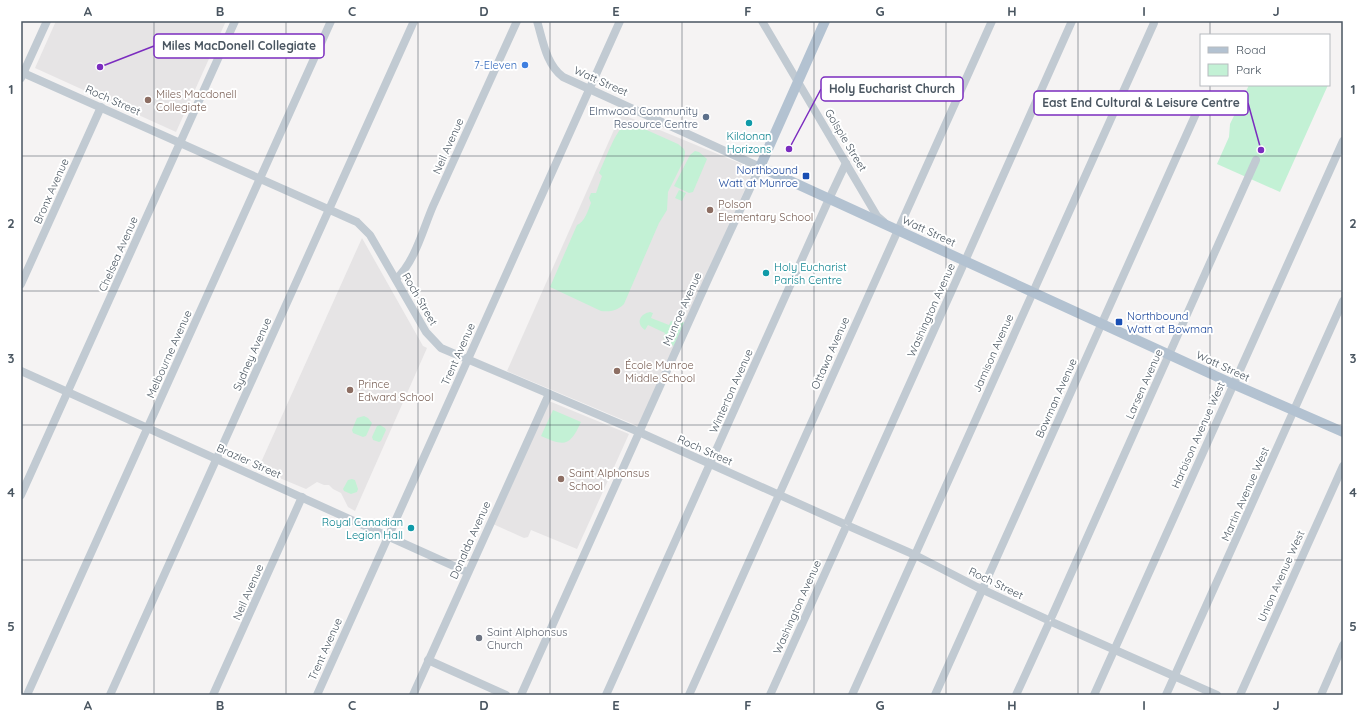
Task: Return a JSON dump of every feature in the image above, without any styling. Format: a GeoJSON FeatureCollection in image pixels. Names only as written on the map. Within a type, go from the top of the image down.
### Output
{"type":"FeatureCollection","features":[{"type":"Feature","properties":{"kind":"main road","name":"Munroe Avenue"},"geometry":{"type":"LineString","coordinates":[[760,167],[825,21]]}},
{"type":"Feature","properties":{"kind":"main road","name":"Watt Street"},"geometry":{"type":"LineString","coordinates":[[760,167],[1169,355],[1343,432]]}},
{"type":"Feature","properties":{"kind":"street"},"geometry":{"type":"LineString","coordinates":[[22,74],[47,21]]}},
{"type":"Feature","properties":{"kind":"street","name":"Chelsea Avenue"},"geometry":{"type":"LineString","coordinates":[[21,495],[235,21]]}},
{"type":"Feature","properties":{"kind":"street","name":"Melbourne Avenue"},"geometry":{"type":"LineString","coordinates":[[28,695],[331,21]]}},
{"type":"Feature","properties":{"kind":"street","name":"Sydney Avenue"},"geometry":{"type":"LineString","coordinates":[[110,695],[414,21]]}},
{"type":"Feature","properties":{"kind":"street","name":"Neil Avenue"},"geometry":{"type":"LineString","coordinates":[[396,278],[403,273],[412,256],[517,21]]}},
{"type":"Feature","properties":{"kind":"street","name":"Watt Street"},"geometry":{"type":"LineString","coordinates":[[537,21],[551,64],[563,77],[760,167]]}},
{"type":"Feature","properties":{"kind":"street","name":"Trent Avenue"},"geometry":{"type":"LineString","coordinates":[[317,695],[620,21]]}},
{"type":"Feature","properties":{"kind":"street","name":"Golspie Street"},"geometry":{"type":"LineString","coordinates":[[762,21],[877,216],[893,228]]}},
{"type":"Feature","properties":{"kind":"street","name":"Ottawa Avenue"},"geometry":{"type":"LineString","coordinates":[[689,695],[893,228],[992,21]]}},
{"type":"Feature","properties":{"kind":"street","name":"Washington Avenue"},"geometry":{"type":"LineString","coordinates":[[770,695],[1072,21]]}},
{"type":"Feature","properties":{"kind":"street","name":"Jamison Avenue"},"geometry":{"type":"LineString","coordinates":[[852,695],[1154,23],[1153,21]]}},
{"type":"Feature","properties":{"kind":"street","name":"Roch Street"},"geometry":{"type":"LineString","coordinates":[[22,74],[101,107],[180,144],[357,222],[370,235],[426,332],[441,348],[640,432],[915,555],[1050,621],[1217,695]]}},
{"type":"Feature","properties":{"kind":"street","name":"Bronx Avenue"},"geometry":{"type":"LineString","coordinates":[[21,284],[101,107]]}},
{"type":"Feature","properties":{"kind":"street","name":"Bowman Avenue"},"geometry":{"type":"LineString","coordinates":[[935,695],[1198,109]]}},
{"type":"Feature","properties":{"kind":"street","name":"Harbison Avenue West"},"geometry":{"type":"LineString","coordinates":[[1094,695],[1343,140]]}},
{"type":"Feature","properties":{"kind":"street","name":"Larsen Avenue"},"geometry":{"type":"LineString","coordinates":[[1016,695],[1256,160]]}},
{"type":"Feature","properties":{"kind":"street","name":"Winterton Avenue"},"geometry":{"type":"LineString","coordinates":[[606,695],[846,162]]}},
{"type":"Feature","properties":{"kind":"street","name":"Munroe Avenue"},"geometry":{"type":"LineString","coordinates":[[521,695],[760,167]]}},
{"type":"Feature","properties":{"kind":"street","name":"Martin Avenue West"},"geometry":{"type":"LineString","coordinates":[[1166,695],[1343,301]]}},
{"type":"Feature","properties":{"kind":"street","name":"Brazier Street"},"geometry":{"type":"LineString","coordinates":[[21,371],[467,572]]}},
{"type":"Feature","properties":{"kind":"street","name":"Donalda Avenue"},"geometry":{"type":"LineString","coordinates":[[413,695],[548,394]]}},
{"type":"Feature","properties":{"kind":"street","name":"Union Avenue West"},"geometry":{"type":"LineString","coordinates":[[1240,695],[1343,466]]}},
{"type":"Feature","properties":{"kind":"street","name":"Neil Avenue"},"geometry":{"type":"LineString","coordinates":[[213,695],[302,497]]}},
{"type":"Feature","properties":{"kind":"street"},"geometry":{"type":"LineString","coordinates":[[1321,695],[1343,645]]}},
{"type":"Feature","properties":{"kind":"street"},"geometry":{"type":"LineString","coordinates":[[428,660],[506,695]]}},
{"type":"Feature","properties":{"kind":"shaded area","name":"Miles Macdonell Collegiate"},"geometry":{"type":"Polygon","coordinates":[[[56,21],[226,21],[176,132],[35,68],[56,21]]]}},
{"type":"Feature","properties":{"kind":"shaded area"},"geometry":{"type":"Polygon","coordinates":[[[621,114],[754,169],[640,427],[507,371],[621,114]]]}},
{"type":"Feature","properties":{"kind":"shaded area","name":"Prince Edward School"},"geometry":{"type":"Polygon","coordinates":[[[362,238],[423,346],[427,348],[355,511],[348,507],[341,493],[329,485],[324,485],[317,482],[306,489],[258,469],[362,238]]]}},
{"type":"Feature","properties":{"kind":"shaded area","name":"Saint Alphonsus School"},"geometry":{"type":"Polygon","coordinates":[[[549,401],[629,434],[577,549],[531,530],[528,537],[524,538],[493,524],[549,401]]]}},
{"type":"Feature","properties":{"kind":"green space"},"geometry":{"type":"Polygon","coordinates":[[[1249,86],[1328,86],[1280,192],[1217,164],[1229,137],[1230,124],[1249,86]]]}},
{"type":"Feature","properties":{"kind":"green space"},"geometry":{"type":"Polygon","coordinates":[[[627,123],[631,123],[678,144],[684,149],[684,160],[668,192],[667,210],[659,223],[624,304],[613,310],[601,311],[550,287],[577,225],[584,219],[591,203],[589,198],[591,193],[596,193],[602,176],[599,173],[611,145],[619,131],[627,123]]]}},
{"type":"Feature","properties":{"kind":"green space"},"geometry":{"type":"Polygon","coordinates":[[[695,151],[699,152],[707,159],[693,192],[689,193],[674,186],[690,155],[695,151]]]}},
{"type":"Feature","properties":{"kind":"green space"},"geometry":{"type":"Polygon","coordinates":[[[679,190],[686,193],[682,201],[675,198],[679,190]]]}},
{"type":"Feature","properties":{"kind":"green space"},"geometry":{"type":"Polygon","coordinates":[[[650,312],[653,313],[651,318],[669,325],[671,321],[680,323],[685,322],[674,347],[670,342],[663,338],[665,333],[648,325],[645,330],[642,328],[640,325],[641,317],[650,312]]]}},
{"type":"Feature","properties":{"kind":"green space"},"geometry":{"type":"Polygon","coordinates":[[[553,410],[581,422],[570,440],[566,442],[556,442],[541,436],[553,410]]]}},
{"type":"Feature","properties":{"kind":"green space"},"geometry":{"type":"Polygon","coordinates":[[[364,416],[372,423],[366,436],[363,437],[353,433],[352,430],[357,418],[364,416]]]}},
{"type":"Feature","properties":{"kind":"green space"},"geometry":{"type":"Polygon","coordinates":[[[380,425],[386,430],[381,441],[379,442],[373,440],[372,437],[377,426],[380,425]]]}},
{"type":"Feature","properties":{"kind":"green space"},"geometry":{"type":"Polygon","coordinates":[[[348,480],[355,480],[358,489],[357,492],[351,494],[343,489],[348,480]]]}},
{"type":"Feature","properties":{"kind":"place","name":"7-Eleven"},"geometry":{"type":"Point","coordinates":[525,65]}},
{"type":"Feature","properties":{"kind":"place","name":"Miles MacDonell Collegiate"},"geometry":{"type":"Point","coordinates":[100,67]}},
{"type":"Feature","properties":{"kind":"place","name":"Miles Macdonell Collegiate"},"geometry":{"type":"Point","coordinates":[148,100]}},
{"type":"Feature","properties":{"kind":"place","name":"Elmwood Community Resource Centre"},"geometry":{"type":"Point","coordinates":[706,117]}},
{"type":"Feature","properties":{"kind":"place","name":"Kildonan Horizons"},"geometry":{"type":"Point","coordinates":[749,123]}},
{"type":"Feature","properties":{"kind":"place","name":"Holy Eucharist Church"},"geometry":{"type":"Point","coordinates":[789,149]}},
{"type":"Feature","properties":{"kind":"place","name":"East End Cultural & Leisure Centre"},"geometry":{"type":"Point","coordinates":[1261,150]}},
{"type":"Feature","properties":{"kind":"place","name":"Northbound Watt at Munroe"},"geometry":{"type":"Point","coordinates":[806,176]}},
{"type":"Feature","properties":{"kind":"place","name":"Polson Elementary School"},"geometry":{"type":"Point","coordinates":[710,210]}},
{"type":"Feature","properties":{"kind":"place","name":"Holy Eucharist Parish Centre"},"geometry":{"type":"Point","coordinates":[766,273]}},
{"type":"Feature","properties":{"kind":"place","name":"Northbound Watt at Bowman"},"geometry":{"type":"Point","coordinates":[1119,322]}},
{"type":"Feature","properties":{"kind":"place","name":"École Munroe Middle School"},"geometry":{"type":"Point","coordinates":[617,371]}},
{"type":"Feature","properties":{"kind":"place","name":"Prince Edward School"},"geometry":{"type":"Point","coordinates":[350,390]}},
{"type":"Feature","properties":{"kind":"place","name":"Saint Alphonsus School"},"geometry":{"type":"Point","coordinates":[561,479]}},
{"type":"Feature","properties":{"kind":"place","name":"Royal Canadian Legion Hall"},"geometry":{"type":"Point","coordinates":[411,528]}},
{"type":"Feature","properties":{"kind":"place","name":"Saint Alphonsus Church"},"geometry":{"type":"Point","coordinates":[479,638]}}]}
